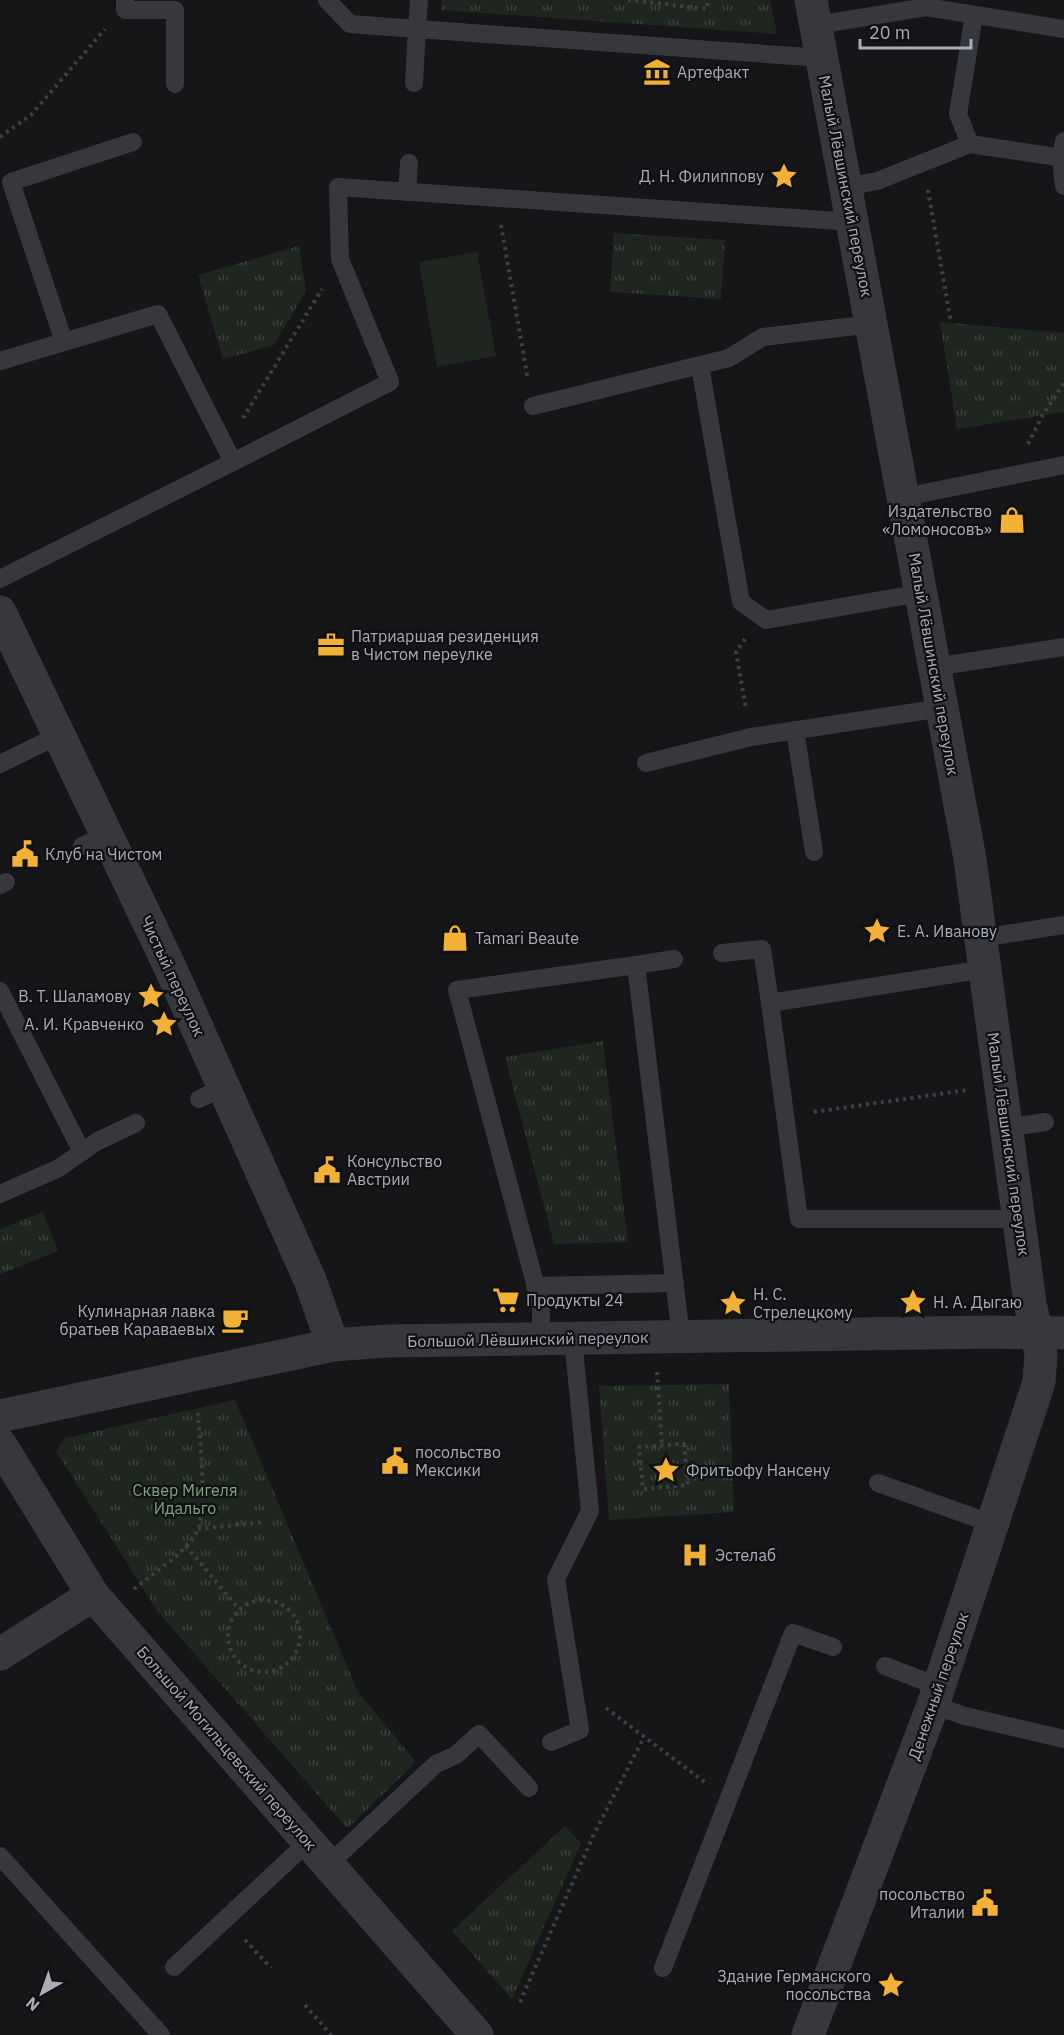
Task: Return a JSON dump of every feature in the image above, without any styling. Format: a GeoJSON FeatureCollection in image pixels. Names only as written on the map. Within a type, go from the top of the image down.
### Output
{"type":"FeatureCollection","features":[{"type":"Feature","properties":{"kind":"street","name":"Малый Лёвшинский переулок"},"geometry":{"type":"LineString","coordinates":[[814,13],[970,860],[1018,1219],[1050,1332]]}},
{"type":"Feature","properties":{"kind":"street","name":"Чистый переулок"},"geometry":{"type":"LineString","coordinates":[[0,612],[59,735],[95,841],[211,1093],[310,1280],[333,1345]]}},
{"type":"Feature","properties":{"kind":"street","name":"Большой Лёвшинский переулок"},"geometry":{"type":"LineString","coordinates":[[0,1416],[333,1345],[541,1339],[1050,1332]]}},
{"type":"Feature","properties":{"kind":"street","name":"Денежный переулок"},"geometry":{"type":"LineString","coordinates":[[808,2035],[937,1696],[1039,1382],[1041,1354],[1050,1332]]}},
{"type":"Feature","properties":{"kind":"street","name":"Большой Могильцевский переулок"},"geometry":{"type":"LineString","coordinates":[[0,1444],[93,1595],[477,2035]]}},
{"type":"Feature","properties":{"kind":"street"},"geometry":{"type":"LineString","coordinates":[[0,1654],[93,1595]]}},
{"type":"Feature","properties":{"kind":"lane"},"geometry":{"type":"LineString","coordinates":[[125,0],[125,10],[175,10],[175,84]]}},
{"type":"Feature","properties":{"kind":"lane"},"geometry":{"type":"LineString","coordinates":[[327,0],[350,24],[822,58]]}},
{"type":"Feature","properties":{"kind":"lane"},"geometry":{"type":"LineString","coordinates":[[414,83],[419,0]]}},
{"type":"Feature","properties":{"kind":"lane"},"geometry":{"type":"LineString","coordinates":[[814,13],[926,8],[1064,29]]}},
{"type":"Feature","properties":{"kind":"lane"},"geometry":{"type":"LineString","coordinates":[[970,144],[958,114],[974,15]]}},
{"type":"Feature","properties":{"kind":"lane"},"geometry":{"type":"LineString","coordinates":[[64,342],[11,182],[134,142]]}},
{"type":"Feature","properties":{"kind":"lane"},"geometry":{"type":"LineString","coordinates":[[846,187],[877,181],[970,144],[1063,152],[1064,186]]}},
{"type":"Feature","properties":{"kind":"lane"},"geometry":{"type":"LineString","coordinates":[[407,192],[409,162]]}},
{"type":"Feature","properties":{"kind":"lane"},"geometry":{"type":"LineString","coordinates":[[0,579],[229,454],[390,382],[340,259],[338,187],[853,222]]}},
{"type":"Feature","properties":{"kind":"lane"},"geometry":{"type":"LineString","coordinates":[[0,361],[158,314],[229,454]]}},
{"type":"Feature","properties":{"kind":"lane"},"geometry":{"type":"LineString","coordinates":[[533,406],[729,358],[763,337],[872,324]]}},
{"type":"Feature","properties":{"kind":"lane"},"geometry":{"type":"LineString","coordinates":[[700,366],[741,602],[766,620],[921,593]]}},
{"type":"Feature","properties":{"kind":"lane"},"geometry":{"type":"LineString","coordinates":[[904,496],[1064,465]]}},
{"type":"Feature","properties":{"kind":"lane"},"geometry":{"type":"LineString","coordinates":[[934,666],[1064,647]]}},
{"type":"Feature","properties":{"kind":"lane"},"geometry":{"type":"LineString","coordinates":[[645,763],[751,737],[942,708]]}},
{"type":"Feature","properties":{"kind":"lane"},"geometry":{"type":"LineString","coordinates":[[795,730],[814,852]]}},
{"type":"Feature","properties":{"kind":"lane"},"geometry":{"type":"LineString","coordinates":[[0,764],[59,735]]}},
{"type":"Feature","properties":{"kind":"lane"},"geometry":{"type":"LineString","coordinates":[[770,1003],[983,954],[1064,926]]}},
{"type":"Feature","properties":{"kind":"lane"},"geometry":{"type":"LineString","coordinates":[[723,953],[762,948],[799,1219],[1018,1219]]}},
{"type":"Feature","properties":{"kind":"lane"},"geometry":{"type":"LineString","coordinates":[[541,1339],[541,1306],[457,990],[674,959]]}},
{"type":"Feature","properties":{"kind":"lane"},"geometry":{"type":"LineString","coordinates":[[636,965],[681,1337]]}},
{"type":"Feature","properties":{"kind":"lane"},"geometry":{"type":"LineString","coordinates":[[0,991],[82,1152]]}},
{"type":"Feature","properties":{"kind":"lane"},"geometry":{"type":"LineString","coordinates":[[1006,1128],[1046,1122]]}},
{"type":"Feature","properties":{"kind":"lane"},"geometry":{"type":"LineString","coordinates":[[0,1194],[59,1168],[96,1142],[136,1123]]}},
{"type":"Feature","properties":{"kind":"lane"},"geometry":{"type":"LineString","coordinates":[[535,1286],[675,1283]]}},
{"type":"Feature","properties":{"kind":"lane"},"geometry":{"type":"LineString","coordinates":[[551,1742],[580,1730],[556,1579],[591,1511],[573,1340]]}},
{"type":"Feature","properties":{"kind":"lane"},"geometry":{"type":"LineString","coordinates":[[878,1484],[993,1524]]}},
{"type":"Feature","properties":{"kind":"lane"},"geometry":{"type":"LineString","coordinates":[[663,1968],[793,1633],[833,1647]]}},
{"type":"Feature","properties":{"kind":"lane"},"geometry":{"type":"LineString","coordinates":[[885,1666],[937,1696],[965,1716],[1064,1739]]}},
{"type":"Feature","properties":{"kind":"lane"},"geometry":{"type":"LineString","coordinates":[[174,1967],[225,1919],[436,1764],[456,1755],[479,1734],[529,1788]]}},
{"type":"Feature","properties":{"kind":"lane"},"geometry":{"type":"LineString","coordinates":[[0,1856],[161,2035]]}},
{"type":"Feature","properties":{"kind":"path"},"geometry":{"type":"LineString","coordinates":[[628,0],[707,9],[708,0]]}},
{"type":"Feature","properties":{"kind":"path"},"geometry":{"type":"LineString","coordinates":[[0,137],[31,114],[105,29]]}},
{"type":"Feature","properties":{"kind":"path"},"geometry":{"type":"LineString","coordinates":[[923,163],[951,323]]}},
{"type":"Feature","properties":{"kind":"path"},"geometry":{"type":"LineString","coordinates":[[496,198],[533,406]]}},
{"type":"Feature","properties":{"kind":"path"},"geometry":{"type":"LineString","coordinates":[[229,454],[340,259]]}},
{"type":"Feature","properties":{"kind":"path"},"geometry":{"type":"LineString","coordinates":[[1012,475],[1042,416],[1064,382]]}},
{"type":"Feature","properties":{"kind":"path"},"geometry":{"type":"LineString","coordinates":[[751,737],[736,652],[761,616]]}},
{"type":"Feature","properties":{"kind":"path"},"geometry":{"type":"LineString","coordinates":[[786,1116],[970,1090]]}},
{"type":"Feature","properties":{"kind":"path"},"geometry":{"type":"LineString","coordinates":[[657,1372],[662,1445]]}},
{"type":"Feature","properties":{"kind":"path"},"geometry":{"type":"LineString","coordinates":[[134,1590],[186,1546],[198,1529],[202,1507],[197,1402]]}},
{"type":"Feature","properties":{"kind":"path"},"geometry":{"type":"LineString","coordinates":[[684,1444],[688,1485],[643,1489],[639,1448],[662,1445],[684,1444]]}},
{"type":"Feature","properties":{"kind":"path"},"geometry":{"type":"LineString","coordinates":[[198,1529],[265,1522]]}},
{"type":"Feature","properties":{"kind":"path"},"geometry":{"type":"LineString","coordinates":[[186,1546],[240,1609]]}},
{"type":"Feature","properties":{"kind":"path"},"geometry":{"type":"LineString","coordinates":[[266,1600],[279,1603],[291,1611],[299,1624],[300,1638],[297,1651],[289,1663],[277,1670],[263,1672],[249,1669],[237,1660],[230,1648],[228,1634],[231,1621],[240,1609],[252,1602],[266,1600]]}},
{"type":"Feature","properties":{"kind":"path"},"geometry":{"type":"LineString","coordinates":[[573,1683],[728,1799]]}},
{"type":"Feature","properties":{"kind":"path"},"geometry":{"type":"LineString","coordinates":[[520,2002],[593,1836],[644,1737]]}},
{"type":"Feature","properties":{"kind":"path"},"geometry":{"type":"LineString","coordinates":[[225,1919],[271,1968]]}},
{"type":"Feature","properties":{"kind":"path"},"geometry":{"type":"LineString","coordinates":[[305,2005],[331,2035]]}},
{"type":"Feature","properties":{"kind":"green space"},"geometry":{"type":"Polygon","coordinates":[[[442,0],[770,0],[777,34],[441,10],[442,0]]]}},
{"type":"Feature","properties":{"kind":"green space"},"geometry":{"type":"Polygon","coordinates":[[[614,233],[725,240],[721,299],[610,292],[614,233]]]}},
{"type":"Feature","properties":{"kind":"green space"},"geometry":{"type":"Polygon","coordinates":[[[299,246],[306,291],[274,345],[223,359],[198,275],[299,246]]]}},
{"type":"Feature","properties":{"kind":"green space"},"geometry":{"type":"Polygon","coordinates":[[[477,252],[496,356],[437,367],[419,262],[477,252]]]}},
{"type":"Feature","properties":{"kind":"green space"},"geometry":{"type":"Polygon","coordinates":[[[940,322],[1064,333],[1064,412],[957,429],[940,322]]]}},
{"type":"Feature","properties":{"kind":"green space"},"geometry":{"type":"Polygon","coordinates":[[[603,1041],[628,1242],[554,1244],[505,1057],[603,1041]]]}},
{"type":"Feature","properties":{"kind":"green space"},"geometry":{"type":"Polygon","coordinates":[[[43,1212],[58,1251],[0,1274],[0,1229],[43,1212]]]}},
{"type":"Feature","properties":{"kind":"green space"},"geometry":{"type":"Polygon","coordinates":[[[729,1384],[734,1512],[609,1520],[599,1386],[729,1384]]]}},
{"type":"Feature","properties":{"kind":"green space","name":"Сквер Мигеля Идальго"},"geometry":{"type":"Polygon","coordinates":[[[235,1400],[358,1692],[416,1762],[349,1827],[346,1827],[158,1612],[56,1451],[65,1438],[235,1400]]]}},
{"type":"Feature","properties":{"kind":"green space"},"geometry":{"type":"Polygon","coordinates":[[[565,1826],[581,1843],[512,1999],[452,1931],[565,1826]]]}},
{"type":"Feature","properties":{"kind":"place","name":"Артефакт"},"geometry":{"type":"Point","coordinates":[657,72]}},
{"type":"Feature","properties":{"kind":"place","name":"Д. Н. Филиппову"},"geometry":{"type":"Point","coordinates":[784,176]}},
{"type":"Feature","properties":{"kind":"place","name":"Издательство «Ломоносовъ»"},"geometry":{"type":"Point","coordinates":[1012,520]}},
{"type":"Feature","properties":{"kind":"place","name":"Патриаршая резиденция в Чистом переулке"},"geometry":{"type":"Point","coordinates":[331,645]}},
{"type":"Feature","properties":{"kind":"place","name":"Клуб на Чистом"},"geometry":{"type":"Point","coordinates":[25,854]}},
{"type":"Feature","properties":{"kind":"place","name":"Е. А. Иванову"},"geometry":{"type":"Point","coordinates":[877,931]}},
{"type":"Feature","properties":{"kind":"place","name":"Tamari Beaute"},"geometry":{"type":"Point","coordinates":[455,938]}},
{"type":"Feature","properties":{"kind":"place","name":"В. Т. Шаламову"},"geometry":{"type":"Point","coordinates":[151,996]}},
{"type":"Feature","properties":{"kind":"place","name":"А. И. Кравченко"},"geometry":{"type":"Point","coordinates":[164,1024]}},
{"type":"Feature","properties":{"kind":"place","name":"Консульство Австрии"},"geometry":{"type":"Point","coordinates":[327,1170]}},
{"type":"Feature","properties":{"kind":"place","name":"Продукты 24"},"geometry":{"type":"Point","coordinates":[506,1300]}},
{"type":"Feature","properties":{"kind":"place","name":"Н. А. Дыгаю"},"geometry":{"type":"Point","coordinates":[913,1302]}},
{"type":"Feature","properties":{"kind":"place","name":"Н. С. Стрелецкому"},"geometry":{"type":"Point","coordinates":[733,1303]}},
{"type":"Feature","properties":{"kind":"place","name":"Кулинарная лавка братьев Караваевых"},"geometry":{"type":"Point","coordinates":[235,1320]}},
{"type":"Feature","properties":{"kind":"place","name":"посольство Мексики"},"geometry":{"type":"Point","coordinates":[395,1461]}},
{"type":"Feature","properties":{"kind":"place","name":"Фритьофу Нансену"},"geometry":{"type":"Point","coordinates":[666,1470]}},
{"type":"Feature","properties":{"kind":"place","name":"Эстелаб"},"geometry":{"type":"Point","coordinates":[695,1555]}},
{"type":"Feature","properties":{"kind":"place","name":"посольство Италии"},"geometry":{"type":"Point","coordinates":[985,1903]}},
{"type":"Feature","properties":{"kind":"place","name":"Здание Германского посольства"},"geometry":{"type":"Point","coordinates":[891,1985]}}]}
